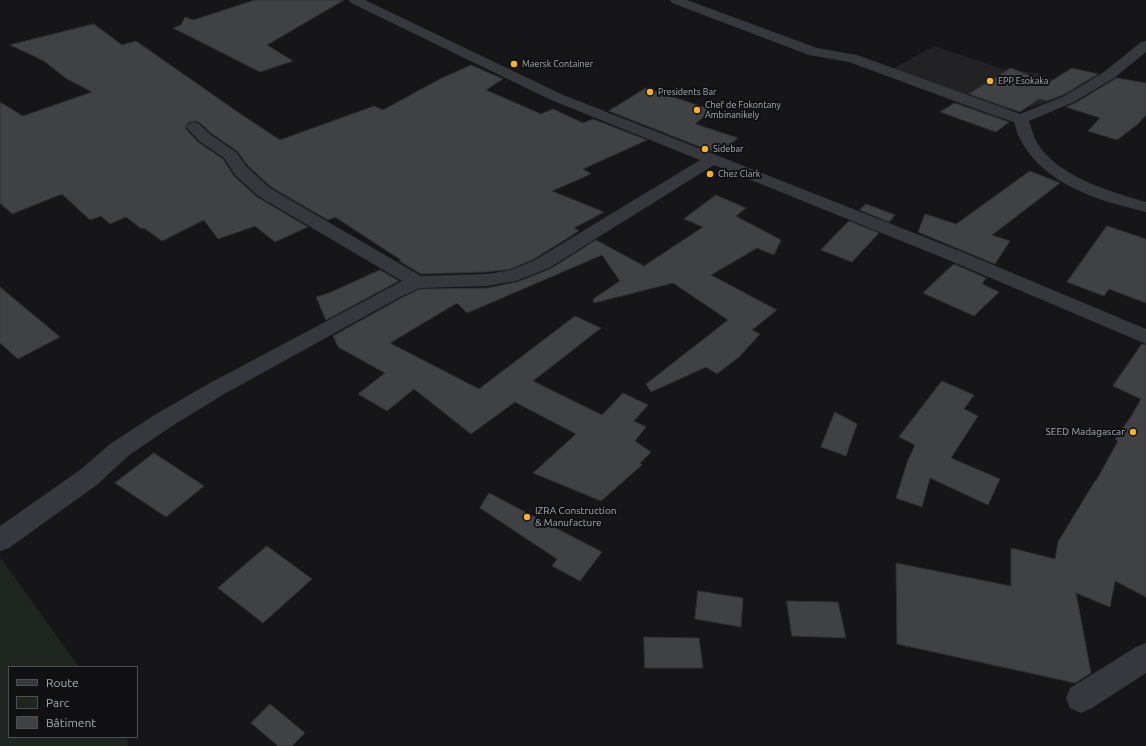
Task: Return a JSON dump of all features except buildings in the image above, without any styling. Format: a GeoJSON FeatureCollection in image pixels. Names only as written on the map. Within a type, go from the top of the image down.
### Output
{"type":"FeatureCollection","features":[{"type":"Feature","properties":{"kind":"street"},"geometry":{"type":"LineString","coordinates":[[355,0],[556,97],[952,255],[1146,337]]}},
{"type":"Feature","properties":{"kind":"street"},"geometry":{"type":"LineString","coordinates":[[676,0],[814,52],[852,58],[992,110],[1021,119],[1069,99],[1109,75],[1146,44]]}},
{"type":"Feature","properties":{"kind":"street"},"geometry":{"type":"LineString","coordinates":[[1021,119],[1023,129],[1033,147],[1054,170],[1068,180],[1112,197],[1146,207]]}},
{"type":"Feature","properties":{"kind":"street"},"geometry":{"type":"LineString","coordinates":[[194,127],[205,138],[230,156],[241,171],[264,192],[417,282]]}},
{"type":"Feature","properties":{"kind":"street"},"geometry":{"type":"LineString","coordinates":[[0,540],[89,477],[119,450],[164,420],[218,388],[393,293],[417,282],[487,280],[516,274],[542,264],[711,160]]}},
{"type":"Feature","properties":{"kind":"street"},"geometry":{"type":"LineString","coordinates":[[1081,698],[1146,657]]}},
{"type":"Feature","properties":{"kind":"shaded area","name":"EPP Esokaka"},"geometry":{"type":"Polygon","coordinates":[[[934,46],[1004,69],[1037,73],[1077,89],[1035,106],[1014,110],[1004,109],[892,69],[934,46]]]}},
{"type":"Feature","properties":{"kind":"green space"},"geometry":{"type":"Polygon","coordinates":[[[0,557],[78,666],[8,666],[8,738],[127,738],[128,746],[0,746],[0,557]]]}},
{"type":"Feature","properties":{"kind":"place","name":"Maersk Container"},"geometry":{"type":"Point","coordinates":[514,64]}},
{"type":"Feature","properties":{"kind":"place","name":"EPP Esokaka"},"geometry":{"type":"Point","coordinates":[990,81]}},
{"type":"Feature","properties":{"kind":"place","name":"Presidents Bar"},"geometry":{"type":"Point","coordinates":[650,92]}},
{"type":"Feature","properties":{"kind":"place","name":"Chef de Fokontany Ambinanikely"},"geometry":{"type":"Point","coordinates":[697,110]}},
{"type":"Feature","properties":{"kind":"place","name":"Sidebar"},"geometry":{"type":"Point","coordinates":[705,149]}},
{"type":"Feature","properties":{"kind":"place","name":"Chez Clark"},"geometry":{"type":"Point","coordinates":[710,174]}},
{"type":"Feature","properties":{"kind":"place","name":"SEED Madagascar"},"geometry":{"type":"Point","coordinates":[1133,432]}},
{"type":"Feature","properties":{"kind":"place","name":"IZRA Construction & Manufacture"},"geometry":{"type":"Point","coordinates":[527,517]}}]}
